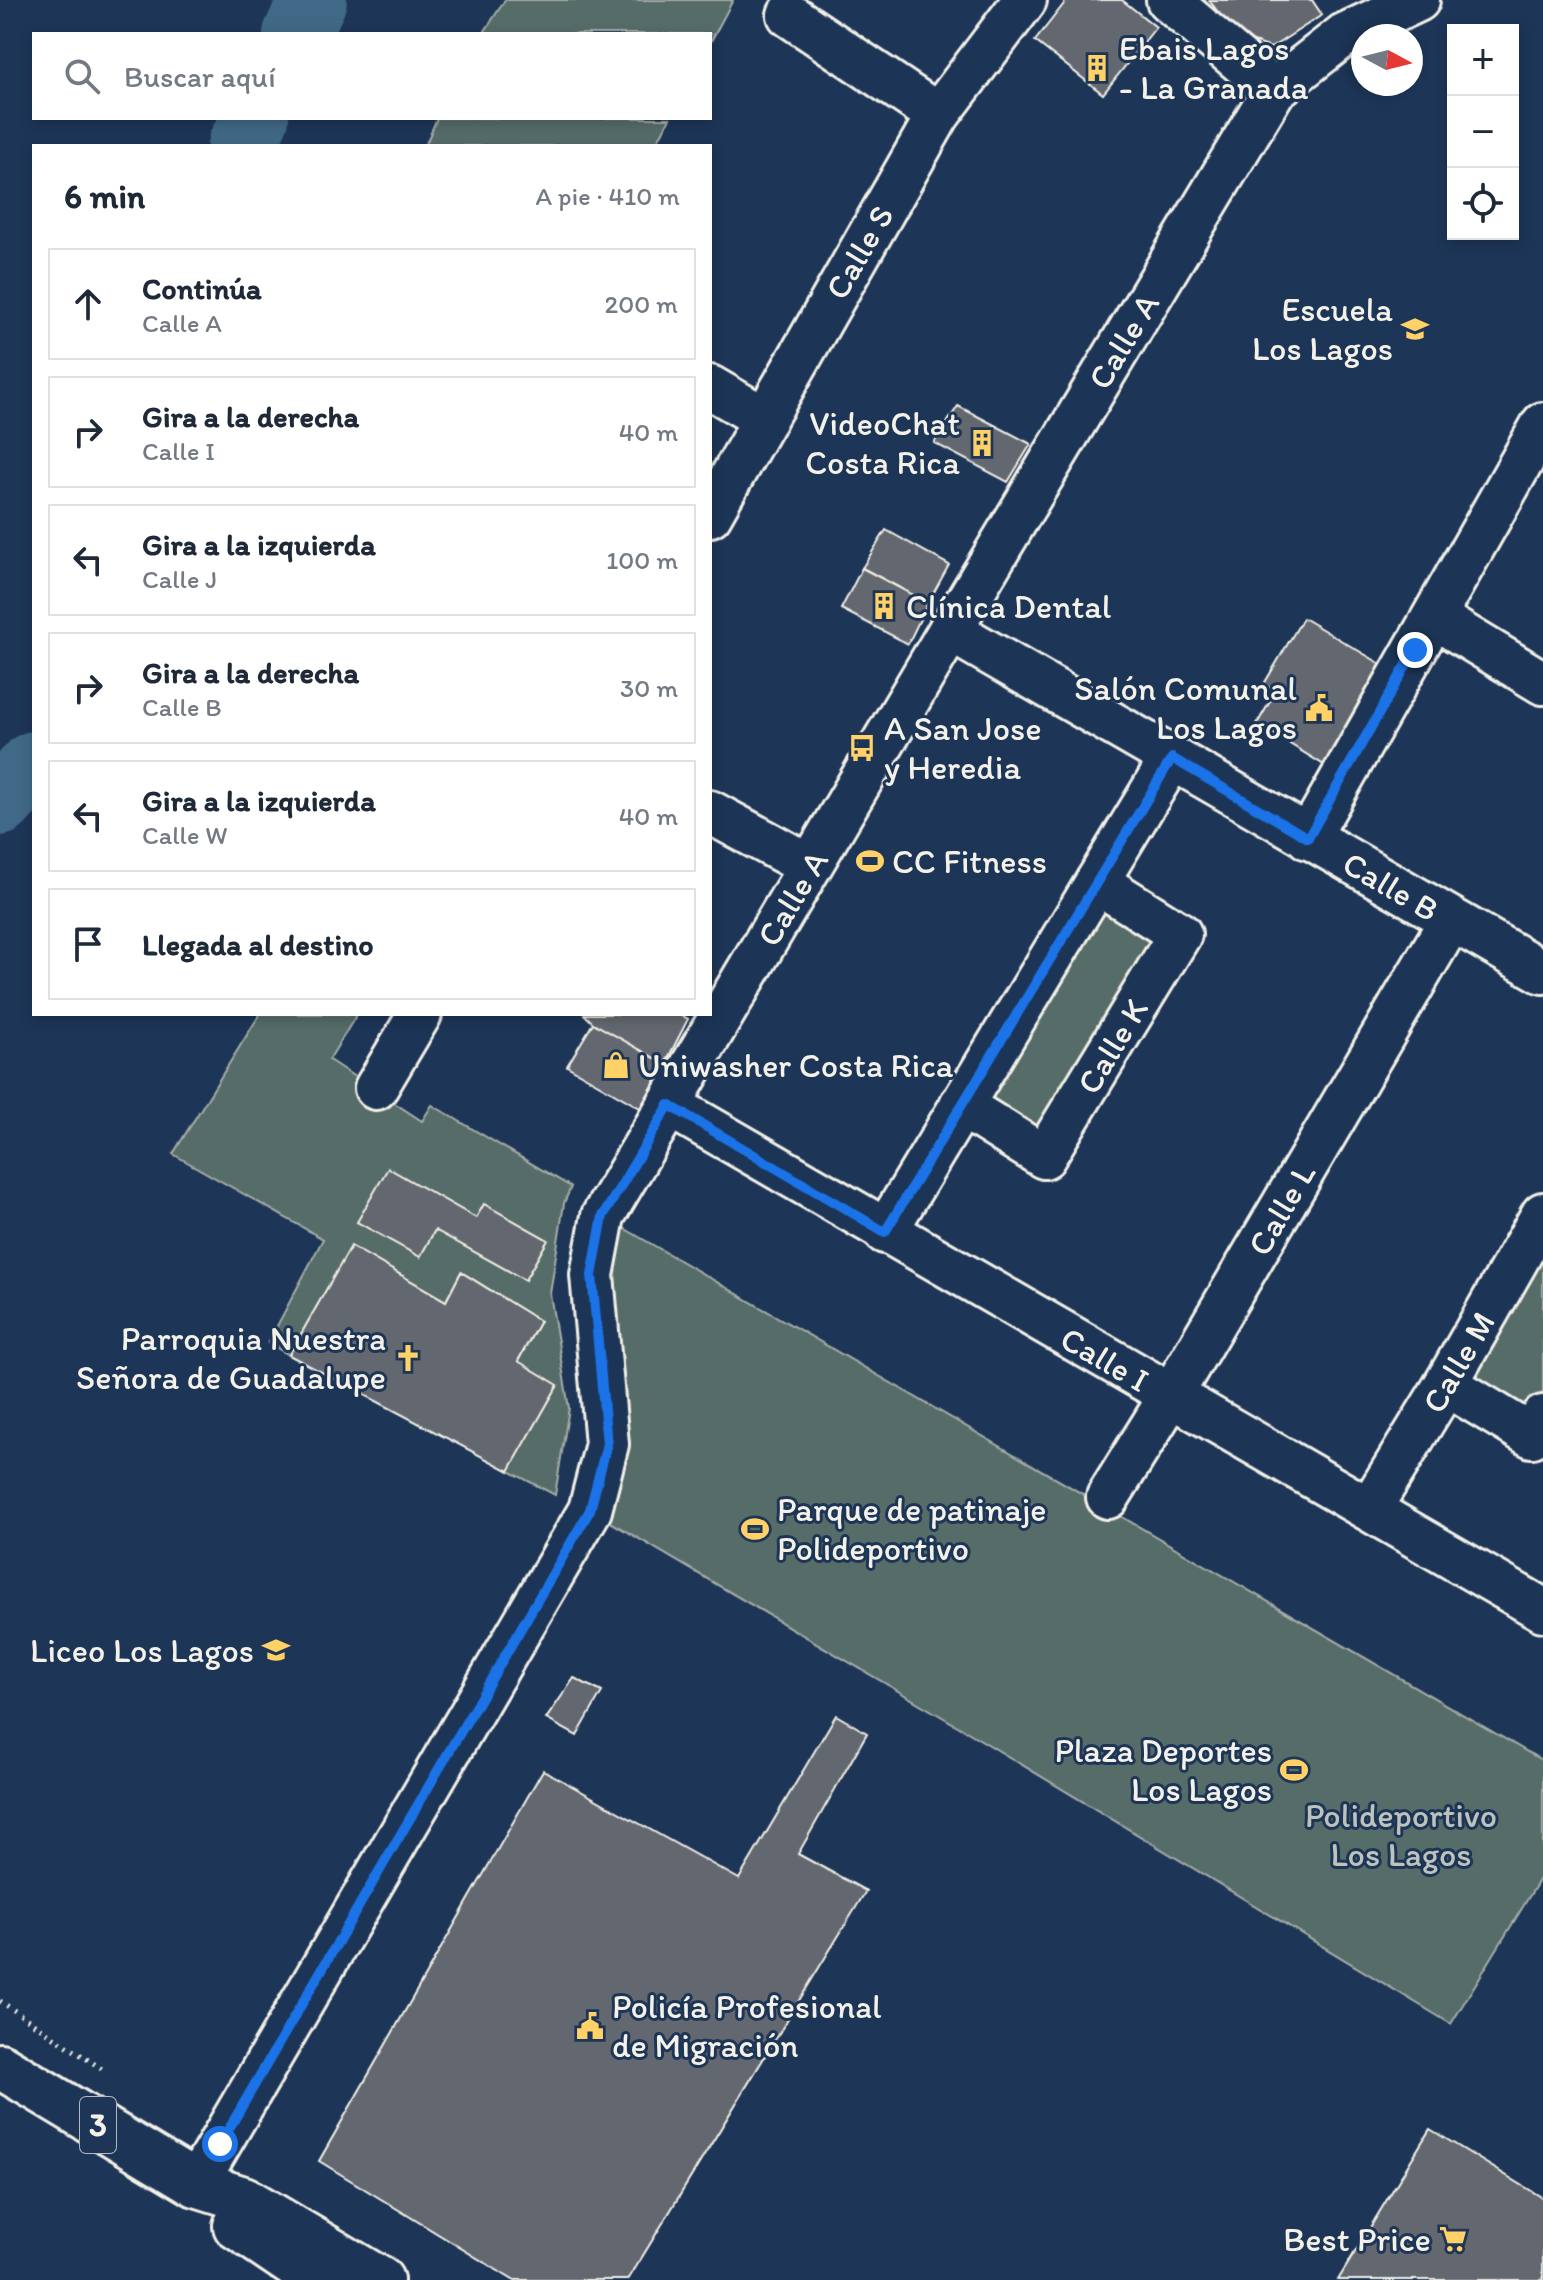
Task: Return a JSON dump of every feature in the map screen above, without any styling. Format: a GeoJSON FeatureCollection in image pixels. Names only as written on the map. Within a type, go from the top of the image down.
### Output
{"type":"FeatureCollection","features":[{"type":"Feature","properties":{"kind":"main road","name":"3"},"geometry":{"type":"LineString","coordinates":[[0,2066],[196,2184],[244,2199],[381,2280]]}},
{"type":"Feature","properties":{"kind":"main road"},"geometry":{"type":"LineString","coordinates":[[196,2184],[231,2222],[316,2280]]}},
{"type":"Feature","properties":{"kind":"main road"},"geometry":{"type":"LineString","coordinates":[[284,2223],[362,2280]]}},
{"type":"Feature","properties":{"kind":"street","name":"Calle S"},"geometry":{"type":"LineString","coordinates":[[712,512],[938,115],[1025,0]]}},
{"type":"Feature","properties":{"kind":"street"},"geometry":{"type":"LineString","coordinates":[[1168,0],[1274,90]]}},
{"type":"Feature","properties":{"kind":"street","name":"Calle A"},"geometry":{"type":"LineString","coordinates":[[196,2184],[590,1510],[607,1444],[592,1275],[603,1216],[1274,90],[1344,35],[1418,0]]}},
{"type":"Feature","properties":{"kind":"street"},"geometry":{"type":"LineString","coordinates":[[789,15],[938,115]]}},
{"type":"Feature","properties":{"kind":"street"},"geometry":{"type":"LineString","coordinates":[[712,388],[765,419]]}},
{"type":"Feature","properties":{"kind":"street"},"geometry":{"type":"LineString","coordinates":[[1308,838],[1543,424]]}},
{"type":"Feature","properties":{"kind":"street"},"geometry":{"type":"LineString","coordinates":[[1434,617],[1543,683]]}},
{"type":"Feature","properties":{"kind":"street","name":"Calle B"},"geometry":{"type":"LineString","coordinates":[[950,630],[1543,972]]}},
{"type":"Feature","properties":{"kind":"street"},"geometry":{"type":"LineString","coordinates":[[885,1232],[1172,758]]}},
{"type":"Feature","properties":{"kind":"street"},"geometry":{"type":"LineString","coordinates":[[712,813],[810,866]]}},
{"type":"Feature","properties":{"kind":"street","name":"Calle K"},"geometry":{"type":"LineString","coordinates":[[961,1105],[1044,1157],[1180,934],[1097,882]]}},
{"type":"Feature","properties":{"kind":"street","name":"Calle L"},"geometry":{"type":"LineString","coordinates":[[1108,1497],[1451,920]]}},
{"type":"Feature","properties":{"kind":"street"},"geometry":{"type":"LineString","coordinates":[[376,1088],[419,1016]]}},
{"type":"Feature","properties":{"kind":"street","name":"Calle I"},"geometry":{"type":"LineString","coordinates":[[669,1105],[1543,1610]]}},
{"type":"Feature","properties":{"kind":"street","name":"Calle M"},"geometry":{"type":"LineString","coordinates":[[1370,1508],[1446,1384],[1543,1214]]}},
{"type":"Feature","properties":{"kind":"street"},"geometry":{"type":"LineString","coordinates":[[1446,1384],[1532,1436],[1543,1417]]}},
{"type":"Feature","properties":{"kind":"path"},"geometry":{"type":"LineString","coordinates":[[0,2001],[102,2069]]}},
{"type":"Feature","properties":{"kind":"green space"},"geometry":{"type":"Polygon","coordinates":[[[505,0],[733,0],[712,39],[712,32],[484,32],[505,0]]]}},
{"type":"Feature","properties":{"kind":"green space"},"geometry":{"type":"Polygon","coordinates":[[[436,120],[669,120],[656,144],[426,144],[436,120]]]}},
{"type":"Feature","properties":{"kind":"green space"},"geometry":{"type":"Polygon","coordinates":[[[1105,909],[1162,943],[1046,1134],[990,1099],[1105,909]]]}},
{"type":"Feature","properties":{"kind":"green space"},"geometry":{"type":"Polygon","coordinates":[[[259,1016],[356,1016],[329,1060],[422,1121],[432,1105],[571,1187],[564,1203],[550,1294],[569,1408],[555,1495],[509,1471],[518,1361],[540,1321],[461,1272],[446,1301],[351,1247],[289,1355],[268,1343],[323,1239],[173,1154],[259,1016]],[[388,1168],[420,1257],[435,1230],[525,1280],[547,1241],[484,1204],[476,1218],[388,1168]]]}},
{"type":"Feature","properties":{"kind":"green space"},"geometry":{"type":"Polygon","coordinates":[[[1543,1215],[1543,1392],[1526,1419],[1453,1377],[1543,1215]]]}},
{"type":"Feature","properties":{"kind":"green space","name":"Polideportivo Los Lagos"},"geometry":{"type":"Polygon","coordinates":[[[603,1216],[1543,1761],[1543,1874],[1451,2024],[961,1728],[590,1510],[603,1216]]]}},
{"type":"Feature","properties":{"kind":"building","name":"Ebais Lagos - La Granada"},"geometry":{"type":"Polygon","coordinates":[[[1067,0],[1122,0],[1156,27],[1103,94],[1035,41],[1067,0]]]}},
{"type":"Feature","properties":{"kind":"building"},"geometry":{"type":"Polygon","coordinates":[[[1209,0],[1312,0],[1322,15],[1271,48],[1236,36],[1209,0]]]}},
{"type":"Feature","properties":{"kind":"building","name":"VideoChat Costa Rica"},"geometry":{"type":"Polygon","coordinates":[[[958,406],[1031,444],[1008,482],[934,443],[958,406]]]}},
{"type":"Feature","properties":{"kind":"building"},"geometry":{"type":"Polygon","coordinates":[[[886,530],[949,565],[928,603],[862,568],[886,530]]]}},
{"type":"Feature","properties":{"kind":"building","name":"Clínica Dental"},"geometry":{"type":"Polygon","coordinates":[[[862,568],[928,603],[908,644],[841,609],[862,568]]]}},
{"type":"Feature","properties":{"kind":"building","name":"Salón Comunal Los Lagos"},"geometry":{"type":"Polygon","coordinates":[[[1303,618],[1393,671],[1334,771],[1257,724],[1276,691],[1264,684],[1303,618]]]}},
{"type":"Feature","properties":{"kind":"building"},"geometry":{"type":"Polygon","coordinates":[[[586,1016],[683,1016],[688,1019],[665,1064],[586,1016]]]}},
{"type":"Feature","properties":{"kind":"building","name":"Uniwasher Costa Rica"},"geometry":{"type":"Polygon","coordinates":[[[593,1023],[665,1064],[640,1108],[567,1066],[593,1023]]]}},
{"type":"Feature","properties":{"kind":"building"},"geometry":{"type":"Polygon","coordinates":[[[388,1168],[476,1218],[484,1204],[548,1240],[525,1280],[435,1230],[420,1257],[357,1222],[388,1168]]]}},
{"type":"Feature","properties":{"kind":"building","name":"Parroquia Nuestra Señora de Guadalupe"},"geometry":{"type":"Polygon","coordinates":[[[351,1246],[446,1301],[461,1272],[540,1321],[518,1361],[558,1385],[509,1471],[289,1355],[351,1246]]]}},
{"type":"Feature","properties":{"kind":"building"},"geometry":{"type":"Polygon","coordinates":[[[574,1678],[602,1692],[577,1736],[546,1719],[574,1678]]]}},
{"type":"Feature","properties":{"kind":"building","name":"Policía Profesional de Migración"},"geometry":{"type":"Polygon","coordinates":[[[836,1715],[867,1733],[798,1854],[866,1891],[628,2280],[513,2280],[319,2161],[543,1770],[739,1879],[836,1715]]]}},
{"type":"Feature","properties":{"kind":"building","name":"Best Price"},"geometry":{"type":"Polygon","coordinates":[[[1430,2129],[1543,2198],[1543,2280],[1338,2280],[1430,2129]]]}},
{"type":"Feature","properties":{"kind":"waterway"},"geometry":{"type":"LineString","coordinates":[[298,32],[313,0]]}},
{"type":"Feature","properties":{"kind":"waterway"},"geometry":{"type":"LineString","coordinates":[[242,144],[254,120]]}},
{"type":"Feature","properties":{"kind":"waterway"},"geometry":{"type":"LineString","coordinates":[[0,802],[32,767]]}},
{"type":"Feature","properties":{"kind":"place","name":"Ebais Lagos - La Granada"},"geometry":{"type":"Point","coordinates":[1097,68]}},
{"type":"Feature","properties":{"kind":"place","name":"Escuela Los Lagos"},"geometry":{"type":"Point","coordinates":[1415,329]}},
{"type":"Feature","properties":{"kind":"place","name":"VideoChat Costa Rica"},"geometry":{"type":"Point","coordinates":[982,443]}},
{"type":"Feature","properties":{"kind":"place","name":"Clínica Dental"},"geometry":{"type":"Point","coordinates":[884,606]}},
{"type":"Feature","properties":{"kind":"place","name":"Salón Comunal Los Lagos"},"geometry":{"type":"Point","coordinates":[1319,708]}},
{"type":"Feature","properties":{"kind":"place","name":"A San Jose y Heredia"},"geometry":{"type":"Point","coordinates":[862,748]}},
{"type":"Feature","properties":{"kind":"place","name":"CC Fitness"},"geometry":{"type":"Point","coordinates":[870,861]}},
{"type":"Feature","properties":{"kind":"place","name":"Uniwasher Costa Rica"},"geometry":{"type":"Point","coordinates":[616,1065]}},
{"type":"Feature","properties":{"kind":"place","name":"Parroquia Nuestra Señora de Guadalupe"},"geometry":{"type":"Point","coordinates":[408,1358]}},
{"type":"Feature","properties":{"kind":"place","name":"Parque de patinaje Polideportivo"},"geometry":{"type":"Point","coordinates":[755,1529]}},
{"type":"Feature","properties":{"kind":"place","name":"Liceo Los Lagos"},"geometry":{"type":"Point","coordinates":[276,1650]}},
{"type":"Feature","properties":{"kind":"place","name":"Plaza Deportes Los Lagos"},"geometry":{"type":"Point","coordinates":[1294,1770]}},
{"type":"Feature","properties":{"kind":"place","name":"Policía Profesional de Migración"},"geometry":{"type":"Point","coordinates":[590,2026]}},
{"type":"Feature","properties":{"kind":"place","name":"Best Price"},"geometry":{"type":"Point","coordinates":[1453,2239]}},
{"type":"Feature","properties":{"kind":"route"},"geometry":{"type":"LineString","coordinates":[[220,2144],[590,1510],[607,1444],[592,1275],[603,1216],[669,1105],[885,1232],[1172,758],[1308,838],[1415,650]]}}]}
